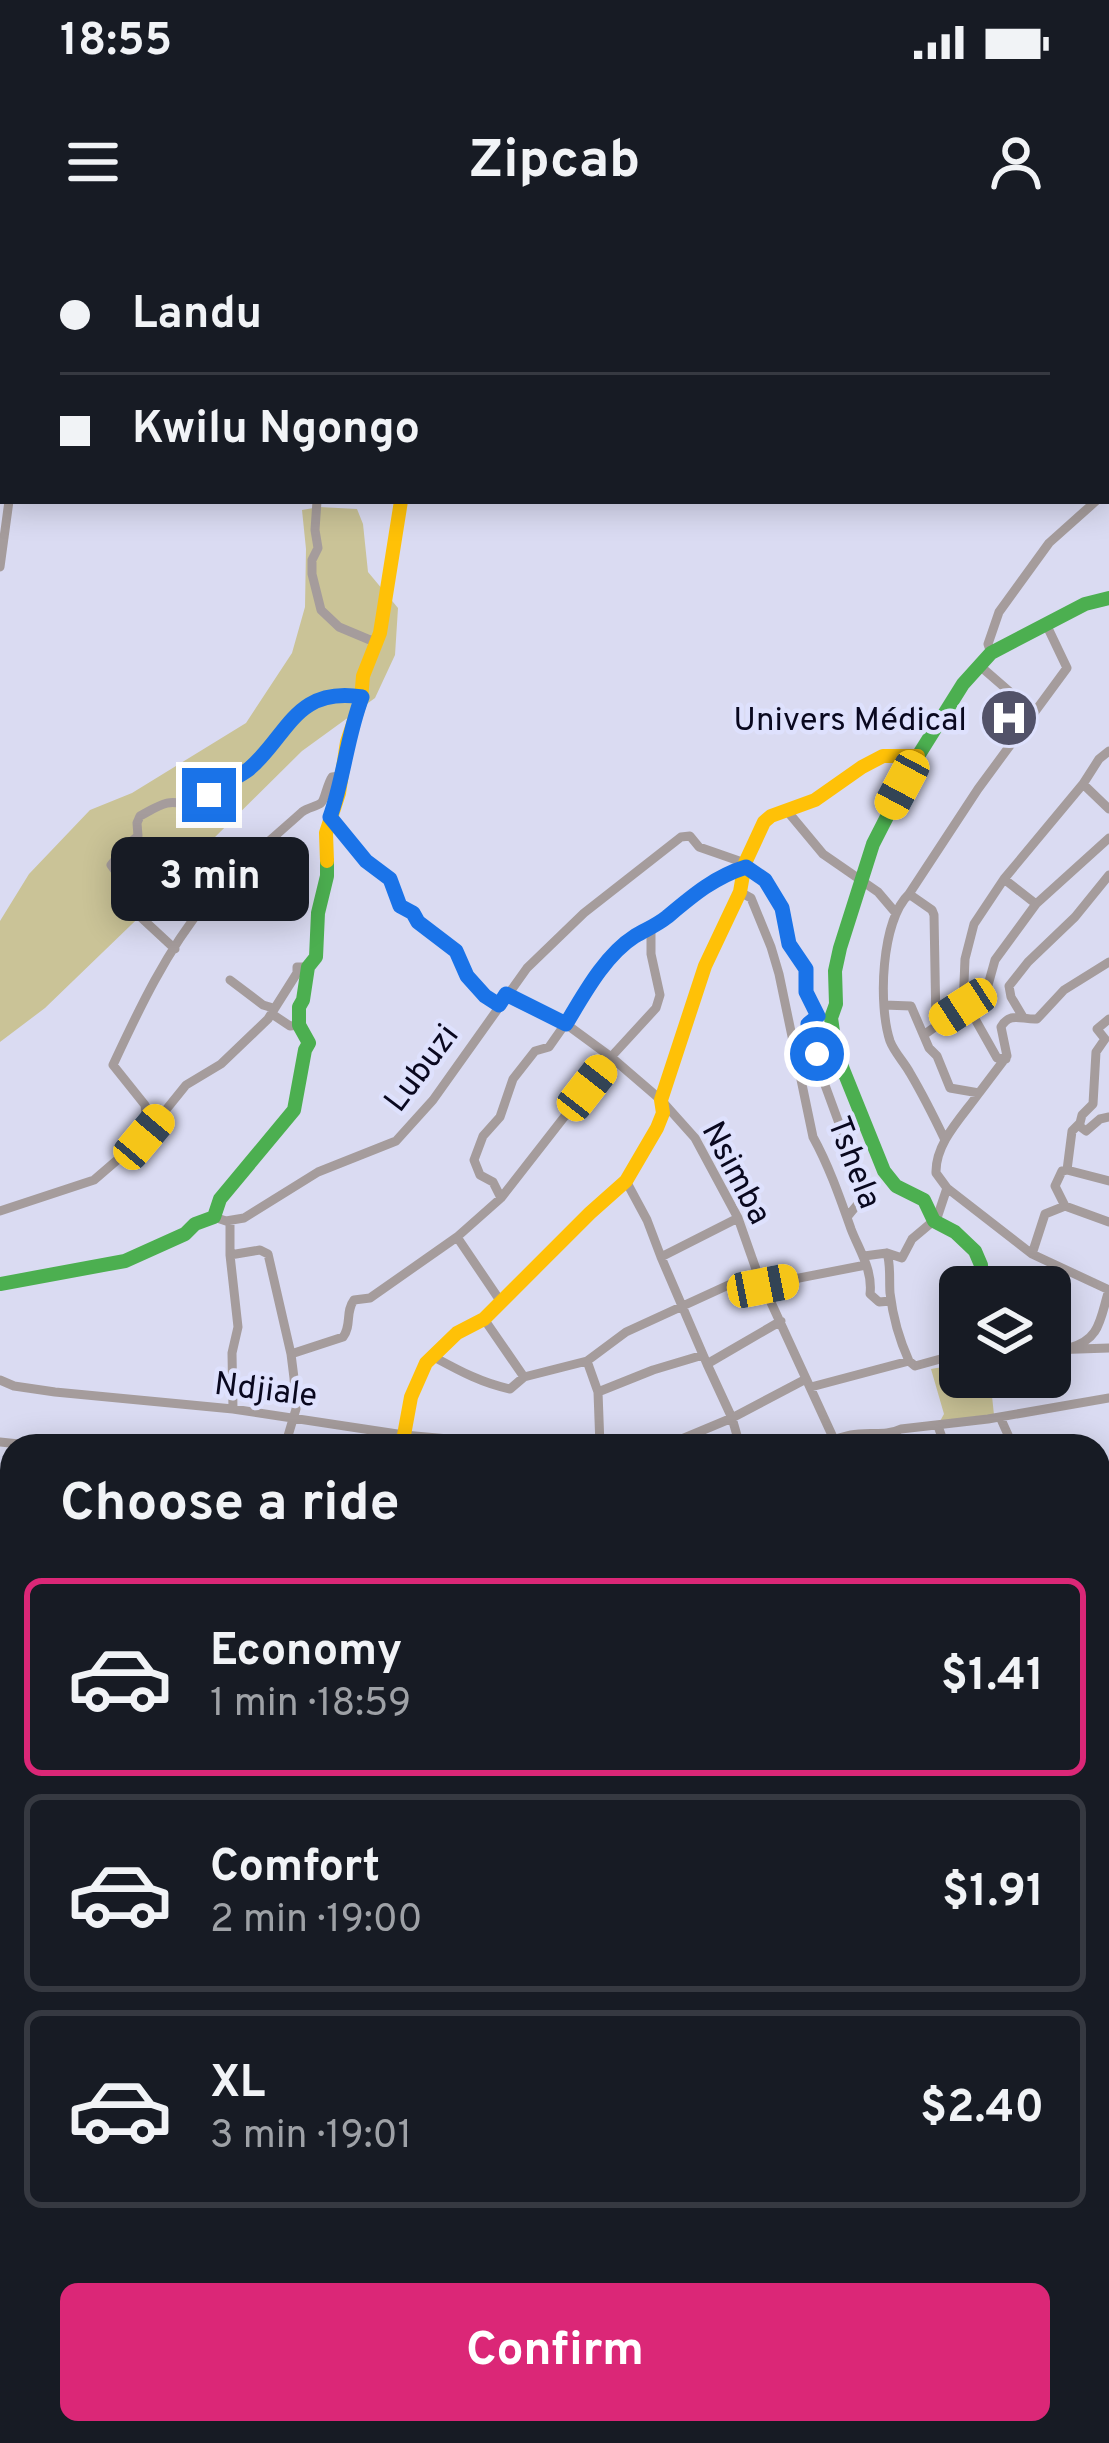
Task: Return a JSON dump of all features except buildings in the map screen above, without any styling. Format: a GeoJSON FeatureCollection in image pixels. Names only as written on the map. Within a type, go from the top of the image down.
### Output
{"type":"FeatureCollection","features":[{"type":"Feature","properties":{"kind":"street"},"geometry":{"type":"LineString","coordinates":[[0,567],[9,504]]}},
{"type":"Feature","properties":{"kind":"street"},"geometry":{"type":"LineString","coordinates":[[317,504],[318,548],[312,574],[321,610],[339,627],[379,639]]}},
{"type":"Feature","properties":{"kind":"street"},"geometry":{"type":"LineString","coordinates":[[232,1409],[232,1353],[238,1327],[220,1199],[294,1110],[304,1050],[310,1042],[299,1025],[299,1007],[308,967],[316,957],[330,817],[362,697],[364,671],[379,639],[401,504]]}},
{"type":"Feature","properties":{"kind":"street"},"geometry":{"type":"LineString","coordinates":[[991,653],[988,644],[999,612],[1049,543],[1093,504]]}},
{"type":"Feature","properties":{"kind":"street"},"geometry":{"type":"LineString","coordinates":[[981,1266],[978,1255],[947,1225],[934,1221],[923,1200],[896,1186],[884,1172],[836,1052],[831,1018],[837,961],[887,813],[962,684],[991,653],[1085,604],[1109,598]]}},
{"type":"Feature","properties":{"kind":"street"},"geometry":{"type":"LineString","coordinates":[[945,1140],[892,1046],[884,1005],[884,964],[895,912],[1067,668],[1046,624]]}},
{"type":"Feature","properties":{"kind":"street"},"geometry":{"type":"LineString","coordinates":[[980,666],[1033,712]]}},
{"type":"Feature","properties":{"kind":"street"},"geometry":{"type":"LineString","coordinates":[[142,897],[111,866],[138,836],[140,816],[170,801],[188,807],[241,774],[308,704],[339,695],[362,697]]}},
{"type":"Feature","properties":{"kind":"street"},"geometry":{"type":"LineString","coordinates":[[1006,1059],[997,1058],[963,1007],[964,963],[973,928],[1004,879],[1109,752]]}},
{"type":"Feature","properties":{"kind":"street"},"geometry":{"type":"LineString","coordinates":[[404,1434],[411,1396],[432,1356],[465,1328],[484,1319],[626,1181],[663,1113],[661,1100],[705,966],[740,892],[764,821],[822,796],[884,757],[918,756]]}},
{"type":"Feature","properties":{"kind":"street"},"geometry":{"type":"LineString","coordinates":[[144,1137],[145,1105],[113,1065],[139,1013],[207,902],[296,818],[321,803],[332,777],[340,776]]}},
{"type":"Feature","properties":{"kind":"street"},"geometry":{"type":"LineString","coordinates":[[1083,784],[1109,809]]}},
{"type":"Feature","properties":{"kind":"street"},"geometry":{"type":"LineString","coordinates":[[788,812],[823,854],[883,896],[895,912]]}},
{"type":"Feature","properties":{"kind":"street"},"geometry":{"type":"LineString","coordinates":[[330,817],[366,861],[390,879],[400,906],[456,951],[467,976],[499,1005]]}},
{"type":"Feature","properties":{"kind":"street","name":"Lubuzi"},"geometry":{"type":"LineString","coordinates":[[222,1219],[244,1218],[319,1172],[396,1142],[433,1100],[527,968],[570,926],[681,837],[691,836],[699,847],[746,865]]}},
{"type":"Feature","properties":{"kind":"street"},"geometry":{"type":"LineString","coordinates":[[925,1034],[963,1007],[984,1001],[994,960],[1036,904],[1109,838]]}},
{"type":"Feature","properties":{"kind":"street"},"geometry":{"type":"LineString","coordinates":[[500,1198],[494,1182],[475,1167],[475,1154],[483,1136],[497,1122],[513,1079],[535,1051],[549,1047],[608,963],[634,937],[651,930],[709,883],[746,865]]}},
{"type":"Feature","properties":{"kind":"street"},"geometry":{"type":"LineString","coordinates":[[746,865],[770,885],[782,908],[789,944],[806,969],[806,992],[818,1016],[808,1024],[818,1066],[862,1186],[862,1199],[848,1216]]}},
{"type":"Feature","properties":{"kind":"street"},"geometry":{"type":"LineString","coordinates":[[1023,1017],[1009,986],[1109,875]]}},
{"type":"Feature","properties":{"kind":"street"},"geometry":{"type":"LineString","coordinates":[[1004,879],[1036,904]]}},
{"type":"Feature","properties":{"kind":"street","name":"Tshela"},"geometry":{"type":"LineString","coordinates":[[740,892],[751,898],[771,947],[813,1137],[865,1260],[872,1298],[891,1301]]}},
{"type":"Feature","properties":{"kind":"street"},"geometry":{"type":"LineString","coordinates":[[909,895],[934,915],[936,1024]]}},
{"type":"Feature","properties":{"kind":"street"},"geometry":{"type":"LineString","coordinates":[[134,910],[176,949]]}},
{"type":"Feature","properties":{"kind":"street"},"geometry":{"type":"LineString","coordinates":[[291,1354],[343,1336],[354,1300],[370,1298],[457,1237],[500,1198],[660,1001],[651,930]]}},
{"type":"Feature","properties":{"kind":"street"},"geometry":{"type":"LineString","coordinates":[[1071,1348],[1093,1337],[1109,1290],[1032,1254],[946,1188],[935,1173],[945,1140],[1006,1059],[1001,1025],[1014,1016],[1036,1019],[1064,990],[1109,962]]}},
{"type":"Feature","properties":{"kind":"street"},"geometry":{"type":"LineString","coordinates":[[0,1211],[94,1180],[121,1160],[186,1085],[221,1064],[272,1011],[297,967],[308,967]]}},
{"type":"Feature","properties":{"kind":"street"},"geometry":{"type":"LineString","coordinates":[[230,980],[290,1026],[299,1025]]}},
{"type":"Feature","properties":{"kind":"street","name":"Nsimba"},"geometry":{"type":"LineString","coordinates":[[506,994],[566,1024],[611,1057],[661,1100],[700,1145],[738,1218],[763,1286],[831,1434]]}},
{"type":"Feature","properties":{"kind":"street"},"geometry":{"type":"LineString","coordinates":[[884,1005],[910,1006],[950,1088],[979,1093]]}},
{"type":"Feature","properties":{"kind":"street"},"geometry":{"type":"LineString","coordinates":[[1066,1170],[1072,1131],[1093,1104],[1096,1052],[1107,1040],[1097,1029],[1109,1019]]}},
{"type":"Feature","properties":{"kind":"street"},"geometry":{"type":"LineString","coordinates":[[1078,1125],[1087,1131],[1109,1117]]}},
{"type":"Feature","properties":{"kind":"street"},"geometry":{"type":"LineString","coordinates":[[1109,1181],[1066,1170],[1055,1186],[1066,1206],[1109,1222]]}},
{"type":"Feature","properties":{"kind":"street"},"geometry":{"type":"LineString","coordinates":[[626,1181],[647,1220],[737,1434]]}},
{"type":"Feature","properties":{"kind":"street"},"geometry":{"type":"LineString","coordinates":[[763,1286],[886,1253],[902,1258],[912,1239],[934,1221],[946,1188]]}},
{"type":"Feature","properties":{"kind":"street"},"geometry":{"type":"LineString","coordinates":[[1032,1254],[1045,1214],[1066,1206]]}},
{"type":"Feature","properties":{"kind":"street"},"geometry":{"type":"LineString","coordinates":[[661,1257],[738,1218]]}},
{"type":"Feature","properties":{"kind":"street"},"geometry":{"type":"LineString","coordinates":[[0,1284],[125,1261],[185,1234],[195,1224],[222,1219]]}},
{"type":"Feature","properties":{"kind":"street"},"geometry":{"type":"LineString","coordinates":[[457,1237],[501,1303]]}},
{"type":"Feature","properties":{"kind":"street"},"geometry":{"type":"LineString","coordinates":[[230,1256],[260,1250],[268,1254],[291,1354],[296,1409],[287,1434]]}},
{"type":"Feature","properties":{"kind":"street"},"geometry":{"type":"LineString","coordinates":[[886,1253],[895,1325],[909,1361],[915,1366],[939,1359]]}},
{"type":"Feature","properties":{"kind":"street"},"geometry":{"type":"LineString","coordinates":[[432,1356],[478,1380],[510,1389],[524,1377],[587,1361],[626,1332],[757,1272]]}},
{"type":"Feature","properties":{"kind":"street"},"geometry":{"type":"LineString","coordinates":[[484,1319],[524,1377]]}},
{"type":"Feature","properties":{"kind":"street"},"geometry":{"type":"LineString","coordinates":[[598,1392],[653,1370],[705,1360],[781,1322]]}},
{"type":"Feature","properties":{"kind":"street"},"geometry":{"type":"LineString","coordinates":[[1071,1348],[1109,1348]]}},
{"type":"Feature","properties":{"kind":"street"},"geometry":{"type":"LineString","coordinates":[[587,1361],[598,1392],[600,1434]]}},
{"type":"Feature","properties":{"kind":"street"},"geometry":{"type":"LineString","coordinates":[[694,1434],[808,1383],[909,1361]]}},
{"type":"Feature","properties":{"kind":"street","name":"Ndjiale"},"geometry":{"type":"LineString","coordinates":[[0,1380],[14,1386],[291,1417],[374,1434]]}},
{"type":"Feature","properties":{"kind":"street"},"geometry":{"type":"LineString","coordinates":[[892,1434],[1109,1398]]}},
{"type":"Feature","properties":{"kind":"street"},"geometry":{"type":"LineString","coordinates":[[1000,1417],[1008,1434]]}},
{"type":"Feature","properties":{"kind":"street"},"geometry":{"type":"LineString","coordinates":[[938,1426],[941,1434]]}},
{"type":"Feature","properties":{"kind":"shaded area"},"geometry":{"type":"Polygon","coordinates":[[[357,509],[368,572],[398,608],[395,655],[375,698],[302,751],[45,1008],[0,1042],[0,921],[29,874],[90,810],[132,793],[246,723],[292,653],[305,607],[302,510],[357,509]]]}},
{"type":"Feature","properties":{"kind":"shaded area"},"geometry":{"type":"Polygon","coordinates":[[[939,1368],[939,1397],[931,1369],[939,1368]]]}},
{"type":"Feature","properties":{"kind":"shaded area"},"geometry":{"type":"Polygon","coordinates":[[[939,1398],[992,1398],[994,1415],[939,1423],[944,1414],[939,1398]]]}},
{"type":"Feature","properties":{"kind":"traffic: fast"},"geometry":{"type":"LineString","coordinates":[[981,1266],[975,1251],[934,1221],[924,1200],[896,1186],[884,1171],[836,1052],[831,1018],[836,1004],[835,971],[873,844],[918,756],[963,684],[991,653],[1085,604],[1109,598]]}},
{"type":"Feature","properties":{"kind":"traffic: fast"},"geometry":{"type":"LineString","coordinates":[[0,1284],[125,1261],[214,1217],[220,1199],[294,1110],[309,1043],[299,1025],[299,1007],[308,967],[316,957],[327,861]]}},
{"type":"Feature","properties":{"kind":"traffic: slow"},"geometry":{"type":"LineString","coordinates":[[327,861],[326,833],[363,676],[380,633],[401,504]]}},
{"type":"Feature","properties":{"kind":"traffic: slow"},"geometry":{"type":"LineString","coordinates":[[404,1434],[411,1397],[426,1363],[457,1333],[484,1319],[626,1181],[663,1113],[661,1100],[705,966],[740,892],[745,863],[764,822],[815,800],[883,756],[918,756]]}},
{"type":"Feature","properties":{"kind":"place","name":"Univers Médical"},"geometry":{"type":"Point","coordinates":[1009,718]}},
{"type":"Feature","properties":{"kind":"route"},"geometry":{"type":"LineString","coordinates":[[209,795],[252,766],[308,704],[339,695],[362,697],[330,817],[366,861],[390,879],[400,906],[456,951],[467,976],[485,996],[499,1005],[506,994],[566,1024],[592,982],[634,937],[651,930],[709,883],[746,867],[770,885],[782,908],[789,944],[806,969],[806,992],[818,1016],[808,1024],[817,1054]]}}]}
